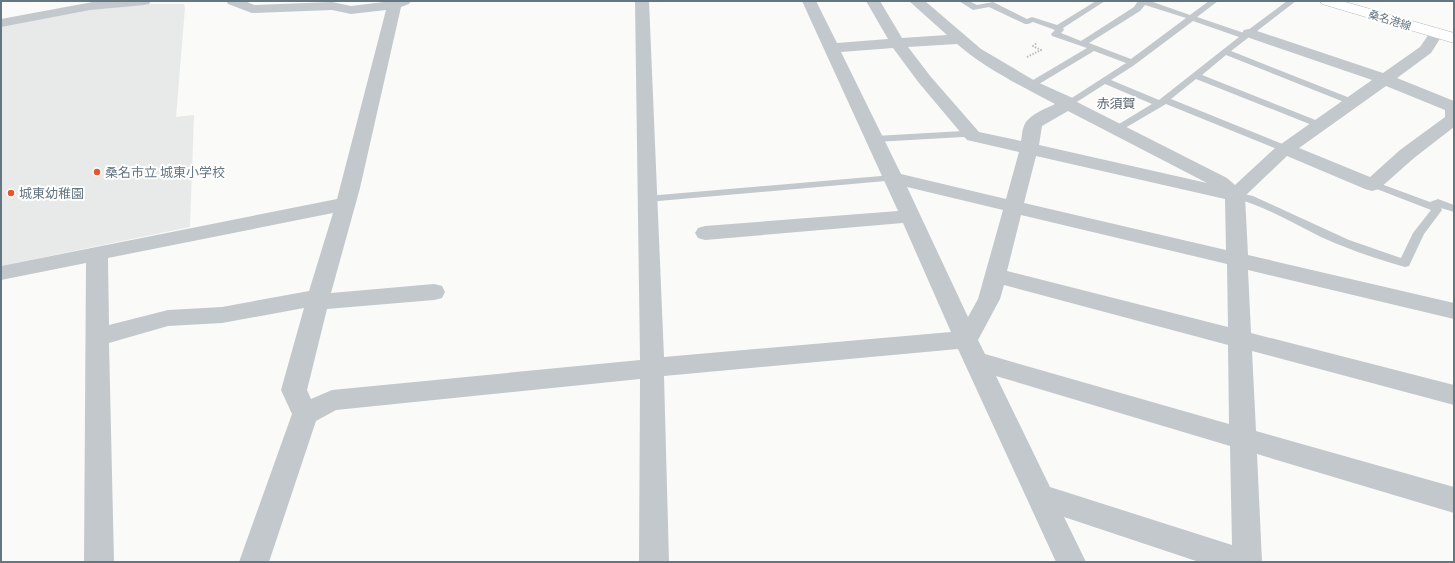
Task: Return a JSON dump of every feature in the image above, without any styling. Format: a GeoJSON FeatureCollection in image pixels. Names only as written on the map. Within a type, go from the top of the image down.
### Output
{"type":"FeatureCollection","features":[{"type":"Feature","properties":{"kind":"main road","name":"桑名港線"},"geometry":{"type":"LineString","coordinates":[[1327,1],[1454,38]]}},
{"type":"Feature","properties":{"kind":"street"},"geometry":{"type":"LineString","coordinates":[[1,23],[90,6],[144,1]]}},
{"type":"Feature","properties":{"kind":"street"},"geometry":{"type":"LineString","coordinates":[[233,1],[252,9],[332,6],[351,10],[399,3],[294,390],[305,414]]}},
{"type":"Feature","properties":{"kind":"street"},"geometry":{"type":"LineString","coordinates":[[642,1],[652,368],[654,562]]}},
{"type":"Feature","properties":{"kind":"street"},"geometry":{"type":"LineString","coordinates":[[809,1],[911,216],[1039,496],[1071,562]]}},
{"type":"Feature","properties":{"kind":"street"},"geometry":{"type":"LineString","coordinates":[[873,1],[898,44],[925,80],[972,136],[1235,195]]}},
{"type":"Feature","properties":{"kind":"street"},"geometry":{"type":"LineString","coordinates":[[916,1],[976,52],[1031,84],[1220,182],[1235,195],[1247,562]]}},
{"type":"Feature","properties":{"kind":"street"},"geometry":{"type":"LineString","coordinates":[[1235,195],[1286,149],[1426,50],[1436,34]]}},
{"type":"Feature","properties":{"kind":"street"},"geometry":{"type":"LineString","coordinates":[[1247,35],[1384,79],[1443,102],[1454,109],[1453,118],[1407,154],[1373,184],[1286,149]]}},
{"type":"Feature","properties":{"kind":"street"},"geometry":{"type":"LineString","coordinates":[[831,48],[960,39]]}},
{"type":"Feature","properties":{"kind":"street"},"geometry":{"type":"LineString","coordinates":[[972,350],[1014,206],[1029,148],[1033,125],[1038,120],[1069,103]]}},
{"type":"Feature","properties":{"kind":"street"},"geometry":{"type":"LineString","coordinates":[[893,178],[1454,311]]}},
{"type":"Feature","properties":{"kind":"street"},"geometry":{"type":"LineString","coordinates":[[1,273],[345,204]]}},
{"type":"Feature","properties":{"kind":"street"},"geometry":{"type":"LineString","coordinates":[[705,233],[911,216]]}},
{"type":"Feature","properties":{"kind":"street"},"geometry":{"type":"LineString","coordinates":[[97,253],[99,562]]}},
{"type":"Feature","properties":{"kind":"street"},"geometry":{"type":"LineString","coordinates":[[995,275],[1454,396]]}},
{"type":"Feature","properties":{"kind":"street"},"geometry":{"type":"LineString","coordinates":[[98,337],[168,318],[222,315],[318,299],[434,292]]}},
{"type":"Feature","properties":{"kind":"street"},"geometry":{"type":"LineString","coordinates":[[254,562],[305,414],[332,400],[652,368],[972,350],[1244,439],[1454,500]]}},
{"type":"Feature","properties":{"kind":"street"},"geometry":{"type":"LineString","coordinates":[[1039,496],[1241,562]]}},
{"type":"Feature","properties":{"kind":"lane"},"geometry":{"type":"LineString","coordinates":[[964,1],[976,8],[990,4],[1028,22],[1032,19],[1082,44],[1132,62]]}},
{"type":"Feature","properties":{"kind":"lane"},"geometry":{"type":"LineString","coordinates":[[1057,31],[1101,1]]}},
{"type":"Feature","properties":{"kind":"lane"},"geometry":{"type":"LineString","coordinates":[[1082,44],[1137,9],[1143,1],[1247,35]]}},
{"type":"Feature","properties":{"kind":"lane"},"geometry":{"type":"LineString","coordinates":[[1069,103],[1105,81],[1193,18],[1214,1]]}},
{"type":"Feature","properties":{"kind":"lane"},"geometry":{"type":"LineString","coordinates":[[1117,129],[1162,102],[1292,1]]}},
{"type":"Feature","properties":{"kind":"lane"},"geometry":{"type":"LineString","coordinates":[[1031,84],[1093,48]]}},
{"type":"Feature","properties":{"kind":"lane"},"geometry":{"type":"LineString","coordinates":[[1225,52],[1352,102]]}},
{"type":"Feature","properties":{"kind":"lane"},"geometry":{"type":"LineString","coordinates":[[1196,76],[1320,125]]}},
{"type":"Feature","properties":{"kind":"lane"},"geometry":{"type":"LineString","coordinates":[[1105,81],[1286,149]]}},
{"type":"Feature","properties":{"kind":"lane"},"geometry":{"type":"LineString","coordinates":[[875,139],[963,134],[972,136]]}},
{"type":"Feature","properties":{"kind":"lane"},"geometry":{"type":"LineString","coordinates":[[648,199],[893,178]]}},
{"type":"Feature","properties":{"kind":"lane"},"geometry":{"type":"LineString","coordinates":[[1373,184],[1427,205],[1436,207]]}},
{"type":"Feature","properties":{"kind":"lane"},"geometry":{"type":"LineString","coordinates":[[1235,195],[1249,198],[1349,245],[1405,263],[1419,233],[1437,210],[1434,205],[1438,202],[1454,209]]}},
{"type":"Feature","properties":{"kind":"path"},"geometry":{"type":"LineString","coordinates":[[1004,69],[1041,50],[1032,46],[1057,31]]}},
{"type":"Feature","properties":{"kind":"shaded area","name":"桑名市立 城東小学校"},"geometry":{"type":"Polygon","coordinates":[[[145,4],[184,4],[185,8],[176,117],[194,115],[190,227],[1,266],[1,26],[82,10],[145,4]]]}},
{"type":"Feature","properties":{"kind":"place","name":"桑名市立 城東小学校"},"geometry":{"type":"Point","coordinates":[97,172]}},
{"type":"Feature","properties":{"kind":"place","name":"城東幼稚園"},"geometry":{"type":"Point","coordinates":[11,193]}},
{"type":"Feature","properties":{"kind":"district","name":"赤須賀"},"geometry":{"type":"Point","coordinates":[1116,103]}}]}
